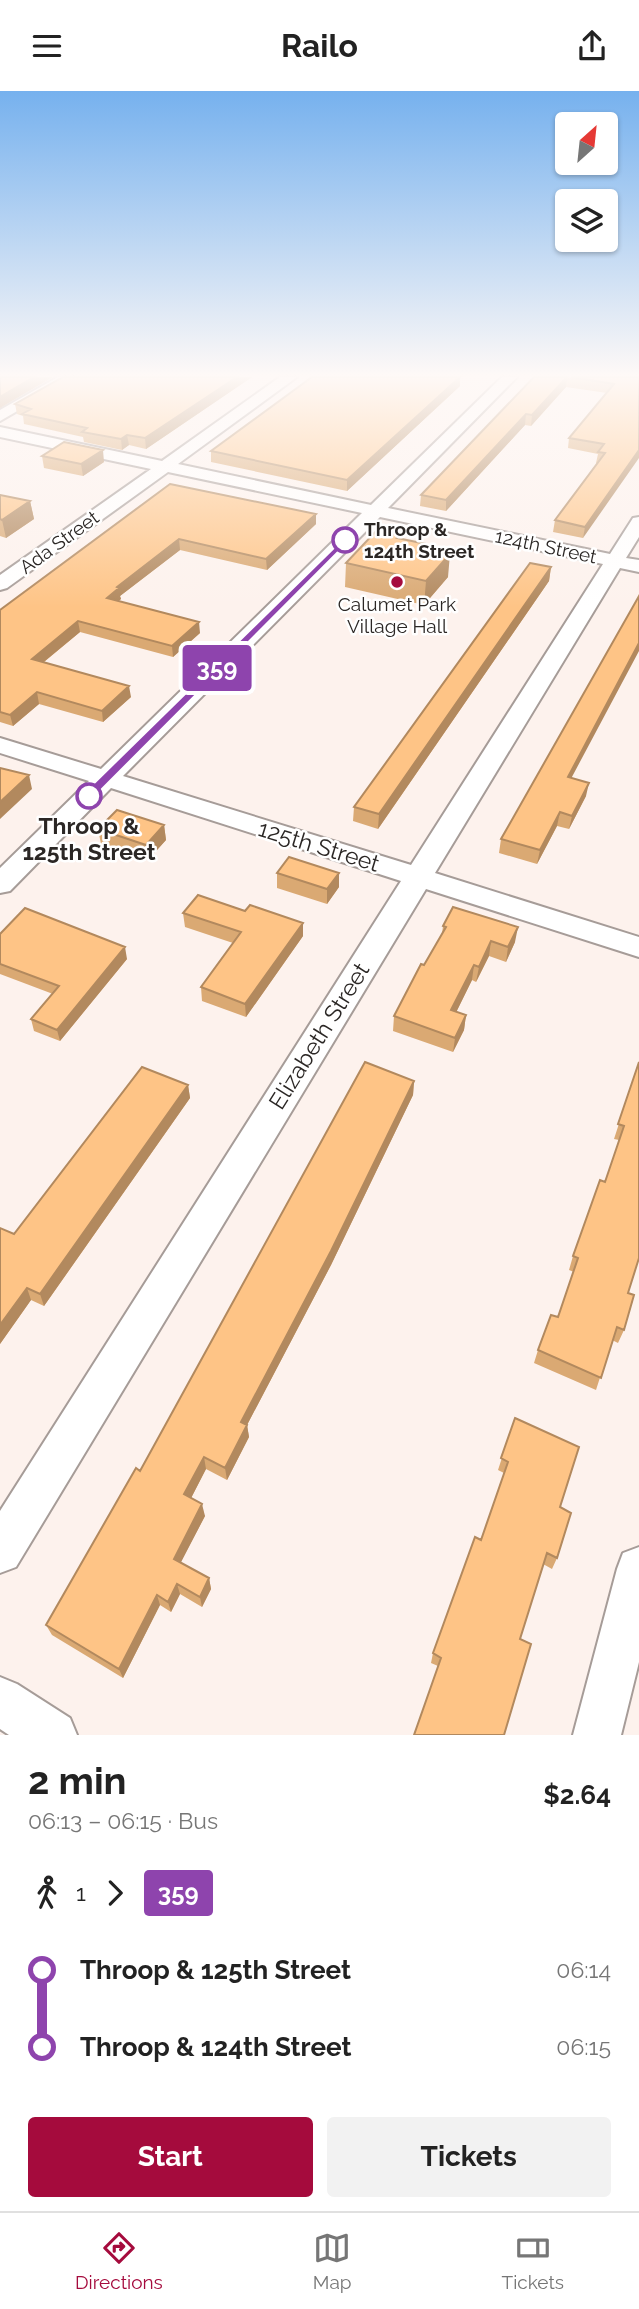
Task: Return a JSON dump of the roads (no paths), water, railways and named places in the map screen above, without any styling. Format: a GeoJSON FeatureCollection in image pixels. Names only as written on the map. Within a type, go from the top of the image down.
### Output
{"type":"FeatureCollection","features":[{"type":"Feature","properties":{"kind":"street","name":"124th Street"},"geometry":{"type":"LineString","coordinates":[[105,454],[639,566]]}},
{"type":"Feature","properties":{"kind":"street","name":"Ada Street"},"geometry":{"type":"LineString","coordinates":[[0,585],[182,454]]}},
{"type":"Feature","properties":{"kind":"street"},"geometry":{"type":"LineString","coordinates":[[0,884],[432,454]]}},
{"type":"Feature","properties":{"kind":"street","name":"Elizabeth Street"},"geometry":{"type":"LineString","coordinates":[[0,1551],[639,522]]}},
{"type":"Feature","properties":{"kind":"street","name":"125th Street"},"geometry":{"type":"LineString","coordinates":[[0,745],[639,947]]}},
{"type":"Feature","properties":{"kind":"street"},"geometry":{"type":"LineString","coordinates":[[597,1735],[639,1569]]}},
{"type":"Feature","properties":{"kind":"street"},"geometry":{"type":"LineString","coordinates":[[0,1702],[53,1735]]}},
{"type":"Feature","properties":{"kind":"place","name":"Throop & 124th Street"},"geometry":{"type":"Point","coordinates":[345,540]}},
{"type":"Feature","properties":{"kind":"place","name":"Calumet Park Village Hall"},"geometry":{"type":"Point","coordinates":[397,582]}},
{"type":"Feature","properties":{"kind":"place","name":"Throop & 125th Street"},"geometry":{"type":"Point","coordinates":[89,796]}}]}
